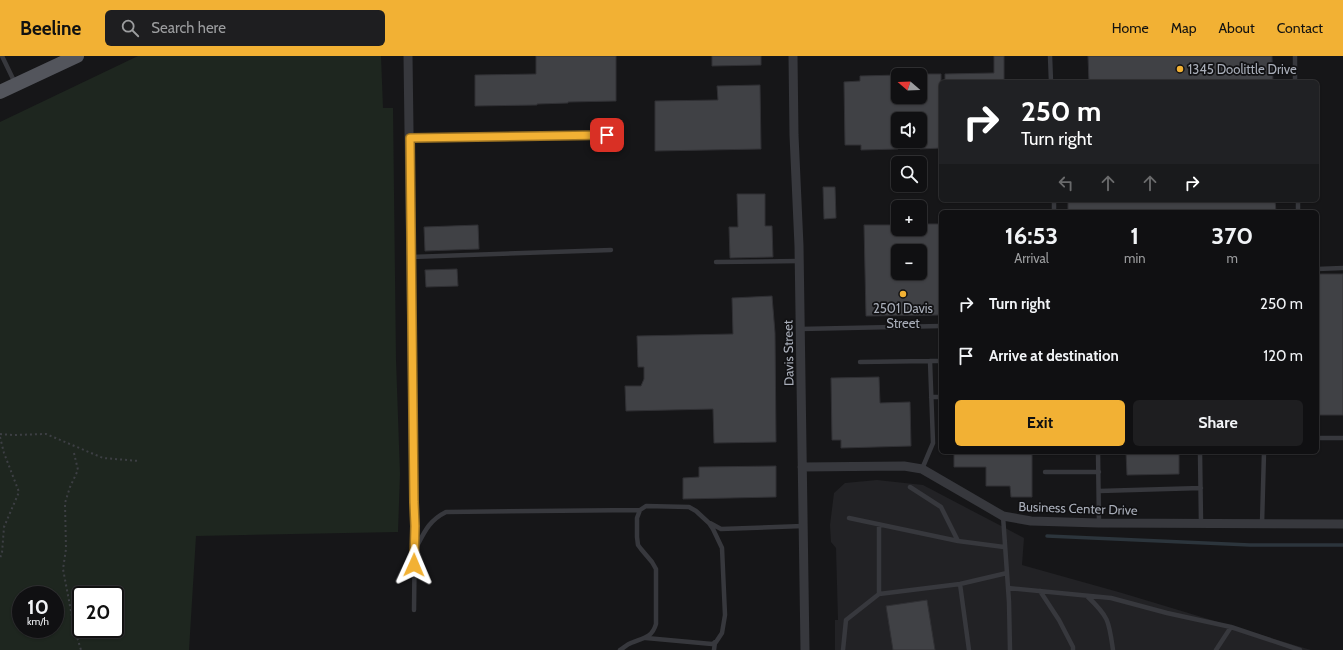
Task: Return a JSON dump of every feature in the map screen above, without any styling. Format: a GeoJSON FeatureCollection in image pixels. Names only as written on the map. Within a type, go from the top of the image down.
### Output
{"type":"FeatureCollection","features":[{"type":"Feature","properties":{"kind":"main road"},"geometry":{"type":"LineString","coordinates":[[0,92],[77,56]]}},
{"type":"Feature","properties":{"kind":"street"},"geometry":{"type":"LineString","coordinates":[[408,56],[414,502]]}},
{"type":"Feature","properties":{"kind":"street","name":"Davis Street"},"geometry":{"type":"LineString","coordinates":[[792,56],[799,261],[806,650]]}},
{"type":"Feature","properties":{"kind":"street","name":"Business Center Drive"},"geometry":{"type":"LineString","coordinates":[[802,467],[904,466],[922,469],[1003,516],[1017,520],[1099,523],[1343,524]]}},
{"type":"Feature","properties":{"kind":"lane"},"geometry":{"type":"LineString","coordinates":[[2,56],[16,85]]}},
{"type":"Feature","properties":{"kind":"lane"},"geometry":{"type":"LineString","coordinates":[[1050,56],[1051,80]]}},
{"type":"Feature","properties":{"kind":"lane"},"geometry":{"type":"LineString","coordinates":[[1295,56],[1295,80]]}},
{"type":"Feature","properties":{"kind":"lane"},"geometry":{"type":"LineString","coordinates":[[410,138],[607,135]]}},
{"type":"Feature","properties":{"kind":"lane"},"geometry":{"type":"LineString","coordinates":[[411,257],[611,250]]}},
{"type":"Feature","properties":{"kind":"lane"},"geometry":{"type":"LineString","coordinates":[[716,262],[799,261]]}},
{"type":"Feature","properties":{"kind":"lane"},"geometry":{"type":"LineString","coordinates":[[1319,269],[1343,268]]}},
{"type":"Feature","properties":{"kind":"lane"},"geometry":{"type":"LineString","coordinates":[[800,329],[939,326]]}},
{"type":"Feature","properties":{"kind":"lane"},"geometry":{"type":"LineString","coordinates":[[922,469],[932,443],[930,361]]}},
{"type":"Feature","properties":{"kind":"lane"},"geometry":{"type":"LineString","coordinates":[[860,362],[939,361]]}},
{"type":"Feature","properties":{"kind":"lane"},"geometry":{"type":"LineString","coordinates":[[931,397],[939,397]]}},
{"type":"Feature","properties":{"kind":"lane"},"geometry":{"type":"LineString","coordinates":[[1319,438],[1343,438]]}},
{"type":"Feature","properties":{"kind":"lane"},"geometry":{"type":"LineString","coordinates":[[1098,454],[1099,523]]}},
{"type":"Feature","properties":{"kind":"lane"},"geometry":{"type":"LineString","coordinates":[[1200,454],[1201,523]]}},
{"type":"Feature","properties":{"kind":"lane"},"geometry":{"type":"LineString","coordinates":[[1262,524],[1264,454]]}},
{"type":"Feature","properties":{"kind":"lane"},"geometry":{"type":"LineString","coordinates":[[1045,472],[1099,472]]}},
{"type":"Feature","properties":{"kind":"lane"},"geometry":{"type":"LineString","coordinates":[[910,487],[941,507],[958,541]]}},
{"type":"Feature","properties":{"kind":"lane"},"geometry":{"type":"LineString","coordinates":[[1099,491],[1201,488]]}},
{"type":"Feature","properties":{"kind":"lane"},"geometry":{"type":"LineString","coordinates":[[414,502],[414,610]]}},
{"type":"Feature","properties":{"kind":"lane"},"geometry":{"type":"LineString","coordinates":[[415,550],[429,525],[437,517],[446,512],[640,510],[646,506],[689,507],[696,510],[709,523],[722,548],[725,615],[722,633],[715,642],[714,650]]}},
{"type":"Feature","properties":{"kind":"lane"},"geometry":{"type":"LineString","coordinates":[[640,510],[637,518],[638,545],[656,569],[656,624],[655,629],[646,638]]}},
{"type":"Feature","properties":{"kind":"lane"},"geometry":{"type":"LineString","coordinates":[[1003,516],[1008,588],[1010,650]]}},
{"type":"Feature","properties":{"kind":"lane"},"geometry":{"type":"LineString","coordinates":[[849,518],[958,541],[1004,547]]}},
{"type":"Feature","properties":{"kind":"lane"},"geometry":{"type":"LineString","coordinates":[[709,523],[721,529],[803,526]]}},
{"type":"Feature","properties":{"kind":"lane"},"geometry":{"type":"LineString","coordinates":[[879,525],[879,594]]}},
{"type":"Feature","properties":{"kind":"lane"},"geometry":{"type":"LineString","coordinates":[[843,650],[846,620],[879,594],[960,584],[1007,573]]}},
{"type":"Feature","properties":{"kind":"lane"},"geometry":{"type":"LineString","coordinates":[[960,584],[969,650]]}},
{"type":"Feature","properties":{"kind":"lane"},"geometry":{"type":"LineString","coordinates":[[1008,588],[1111,598],[1167,613],[1230,627],[1300,650]]}},
{"type":"Feature","properties":{"kind":"lane"},"geometry":{"type":"LineString","coordinates":[[1040,591],[1059,620],[1073,647],[1073,650]]}},
{"type":"Feature","properties":{"kind":"lane"},"geometry":{"type":"LineString","coordinates":[[1087,596],[1101,609],[1109,622],[1113,650]]}},
{"type":"Feature","properties":{"kind":"lane"},"geometry":{"type":"LineString","coordinates":[[1216,650],[1230,627]]}},
{"type":"Feature","properties":{"kind":"lane"},"geometry":{"type":"LineString","coordinates":[[620,650],[630,643],[646,638],[712,644],[715,642]]}},
{"type":"Feature","properties":{"kind":"path"},"geometry":{"type":"LineString","coordinates":[[0,434],[46,434],[103,458],[139,461]]}},
{"type":"Feature","properties":{"kind":"path"},"geometry":{"type":"LineString","coordinates":[[0,437],[4,453],[19,492],[4,527],[2,553],[0,558]]}},
{"type":"Feature","properties":{"kind":"path"},"geometry":{"type":"LineString","coordinates":[[74,454],[78,470],[64,503],[66,549],[62,568],[74,627],[81,650]]}},
{"type":"Feature","properties":{"kind":"shaded area"},"geometry":{"type":"Polygon","coordinates":[[[138,56],[381,56],[383,108],[393,108],[396,360],[400,474],[398,532],[196,536],[189,650],[0,650],[0,122],[138,56]]]}},
{"type":"Feature","properties":{"kind":"shaded area"},"geometry":{"type":"Polygon","coordinates":[[[877,480],[923,485],[1024,538],[1022,565],[1122,593],[1311,650],[835,650],[835,620],[838,620],[836,548],[831,542],[830,525],[834,493],[845,483],[877,480]]]}},
{"type":"Feature","properties":{"kind":"building"},"geometry":{"type":"Polygon","coordinates":[[[536,56],[616,56],[616,101],[475,106],[475,75],[536,74],[536,56]]]}},
{"type":"Feature","properties":{"kind":"building"},"geometry":{"type":"Polygon","coordinates":[[[712,56],[761,56],[761,65],[712,66],[712,56]]]}},
{"type":"Feature","properties":{"kind":"building"},"geometry":{"type":"Polygon","coordinates":[[[994,56],[1004,56],[1004,80],[945,80],[945,74],[994,73],[994,56]]]}},
{"type":"Feature","properties":{"kind":"building","name":"1345 Doolittle Drive"},"geometry":{"type":"Polygon","coordinates":[[[1088,56],[1272,56],[1273,80],[1089,80],[1088,56]]]}},
{"type":"Feature","properties":{"kind":"building"},"geometry":{"type":"Polygon","coordinates":[[[927,74],[941,74],[941,80],[939,80],[939,148],[920,149],[927,148],[927,112],[891,112],[891,148],[898,149],[861,150],[861,145],[845,145],[844,82],[860,81],[860,76],[891,75],[891,104],[927,104],[927,74]]]}},
{"type":"Feature","properties":{"kind":"building"},"geometry":{"type":"Polygon","coordinates":[[[760,85],[761,149],[655,151],[655,101],[718,100],[717,86],[760,85]]]}},
{"type":"Feature","properties":{"kind":"building"},"geometry":{"type":"Polygon","coordinates":[[[823,187],[835,187],[836,218],[824,219],[823,187]]]}},
{"type":"Feature","properties":{"kind":"building"},"geometry":{"type":"Polygon","coordinates":[[[737,194],[765,194],[765,226],[772,226],[773,257],[730,258],[729,227],[738,227],[737,194]]]}},
{"type":"Feature","properties":{"kind":"building"},"geometry":{"type":"Polygon","coordinates":[[[1068,202],[1275,202],[1276,210],[1068,210],[1068,202]]]}},
{"type":"Feature","properties":{"kind":"building","name":"2501 Davis Street"},"geometry":{"type":"Polygon","coordinates":[[[927,224],[939,224],[939,315],[866,316],[864,225],[891,225],[891,236],[927,236],[927,224]]]}},
{"type":"Feature","properties":{"kind":"building"},"geometry":{"type":"Polygon","coordinates":[[[478,225],[479,249],[425,251],[424,227],[478,225]]]}},
{"type":"Feature","properties":{"kind":"building"},"geometry":{"type":"Polygon","coordinates":[[[457,269],[458,286],[426,287],[425,270],[457,269]]]}},
{"type":"Feature","properties":{"kind":"building"},"geometry":{"type":"Polygon","coordinates":[[[1319,274],[1343,274],[1343,415],[1319,415],[1319,274]]]}},
{"type":"Feature","properties":{"kind":"building"},"geometry":{"type":"Polygon","coordinates":[[[772,296],[775,333],[776,442],[714,443],[713,409],[626,411],[625,386],[641,386],[644,379],[644,367],[638,367],[637,336],[733,334],[732,298],[772,296]]]}},
{"type":"Feature","properties":{"kind":"building"},"geometry":{"type":"Polygon","coordinates":[[[879,377],[880,403],[910,402],[911,446],[841,448],[841,440],[832,440],[831,378],[879,377]]]}},
{"type":"Feature","properties":{"kind":"building"},"geometry":{"type":"Polygon","coordinates":[[[954,454],[1032,454],[1032,497],[1011,497],[1010,486],[986,486],[986,467],[954,467],[954,454]]]}},
{"type":"Feature","properties":{"kind":"building"},"geometry":{"type":"Polygon","coordinates":[[[1126,454],[1179,454],[1179,474],[1127,475],[1126,454]]]}},
{"type":"Feature","properties":{"kind":"building"},"geometry":{"type":"Polygon","coordinates":[[[776,466],[776,497],[683,499],[683,478],[699,477],[699,467],[776,466]]]}},
{"type":"Feature","properties":{"kind":"building"},"geometry":{"type":"Polygon","coordinates":[[[927,600],[935,650],[893,650],[886,606],[927,600]]]}},
{"type":"Feature","properties":{"kind":"waterway"},"geometry":{"type":"LineString","coordinates":[[1047,536],[1250,545],[1343,545]]}},
{"type":"Feature","properties":{"kind":"place","name":"1345 Doolittle Drive"},"geometry":{"type":"Point","coordinates":[1180,69]}},
{"type":"Feature","properties":{"kind":"place","name":"2501 Davis Street"},"geometry":{"type":"Point","coordinates":[903,294]}},
{"type":"Feature","properties":{"kind":"route"},"geometry":{"type":"LineString","coordinates":[[414,565],[415,526],[410,138],[607,135]]}}]}
